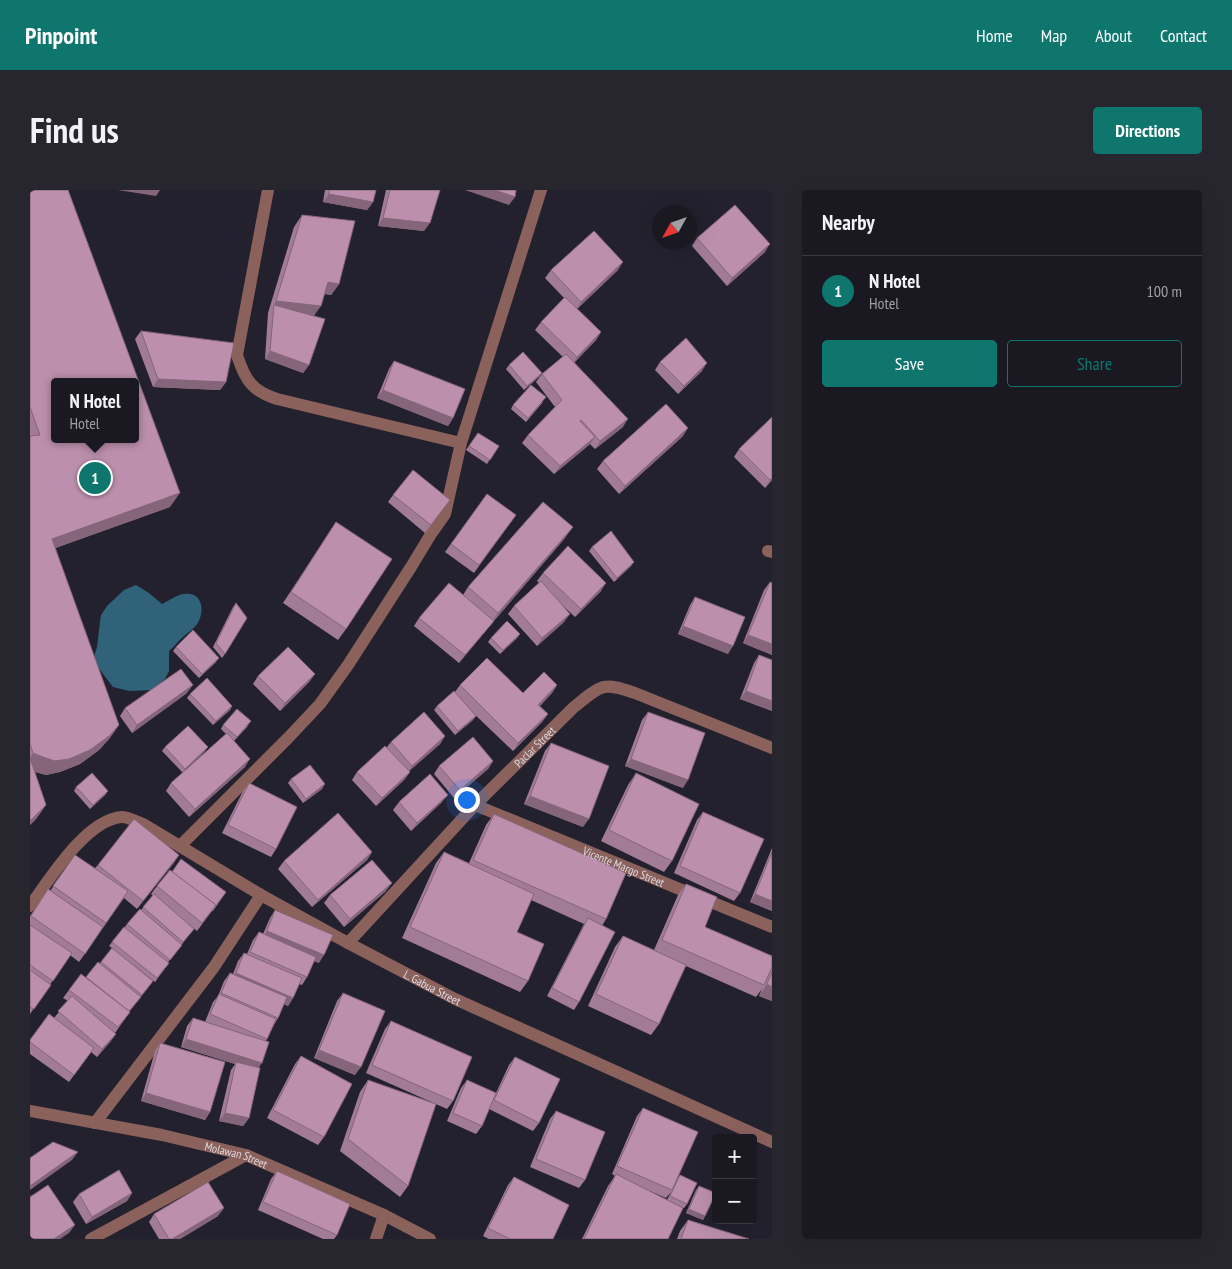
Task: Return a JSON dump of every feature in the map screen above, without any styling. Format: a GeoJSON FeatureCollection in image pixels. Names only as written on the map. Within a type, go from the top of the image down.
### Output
{"type":"FeatureCollection","features":[{"type":"Feature","properties":{"kind":"street"},"geometry":{"type":"LineString","coordinates":[[268,190],[237,355],[242,370],[251,384],[263,394],[277,399],[461,443]]}},
{"type":"Feature","properties":{"kind":"street"},"geometry":{"type":"LineString","coordinates":[[180,846],[320,704],[445,514],[461,443],[541,190]]}},
{"type":"Feature","properties":{"kind":"street","name":"Paclar Street"},"geometry":{"type":"LineString","coordinates":[[348,943],[476,805],[574,707],[604,687],[619,688],[635,693],[772,748]]}},
{"type":"Feature","properties":{"kind":"street","name":"Vicente Margo Street"},"geometry":{"type":"LineString","coordinates":[[476,805],[772,927]]}},
{"type":"Feature","properties":{"kind":"street","name":"L. Gabua Street"},"geometry":{"type":"LineString","coordinates":[[30,906],[68,854],[87,833],[104,822],[122,817],[143,824],[261,895],[455,999],[772,1142]]}},
{"type":"Feature","properties":{"kind":"street"},"geometry":{"type":"LineString","coordinates":[[95,1123],[214,968],[261,895]]}},
{"type":"Feature","properties":{"kind":"street","name":"Molawan Street"},"geometry":{"type":"LineString","coordinates":[[30,1111],[162,1135],[246,1155],[384,1215],[430,1239]]}},
{"type":"Feature","properties":{"kind":"street"},"geometry":{"type":"LineString","coordinates":[[91,1239],[246,1155]]}},
{"type":"Feature","properties":{"kind":"street"},"geometry":{"type":"LineString","coordinates":[[376,1239],[384,1215]]}},
{"type":"Feature","properties":{"kind":"water"},"geometry":{"type":"Polygon","coordinates":[[[136,585],[162,604],[178,596],[190,594],[198,599],[202,608],[200,619],[196,626],[169,651],[169,671],[165,679],[153,690],[129,691],[113,687],[97,666],[94,657],[101,615],[107,606],[124,590],[136,585]]]}},
{"type":"Feature","properties":{"kind":"building"},"geometry":{"type":"Polygon","coordinates":[[[35,190],[68,190],[137,378],[51,378],[51,443],[139,443],[139,382],[180,493],[52,539],[119,725],[109,736],[90,750],[69,759],[55,761],[33,753],[30,744],[30,436],[40,435],[30,407],[30,192],[35,190]]]}},
{"type":"Feature","properties":{"kind":"building"},"geometry":{"type":"Polygon","coordinates":[[[329,190],[376,190],[373,202],[329,194],[329,190]]]}},
{"type":"Feature","properties":{"kind":"building"},"geometry":{"type":"Polygon","coordinates":[[[390,190],[440,190],[430,223],[383,218],[390,190]]]}},
{"type":"Feature","properties":{"kind":"building"},"geometry":{"type":"Polygon","coordinates":[[[494,190],[516,190],[515,197],[494,190]]]}},
{"type":"Feature","properties":{"kind":"building"},"geometry":{"type":"Polygon","coordinates":[[[735,205],[770,244],[732,278],[697,238],[735,205]]]}},
{"type":"Feature","properties":{"kind":"building"},"geometry":{"type":"Polygon","coordinates":[[[302,215],[355,221],[339,284],[328,282],[321,306],[276,301],[302,215]]]}},
{"type":"Feature","properties":{"kind":"building"},"geometry":{"type":"Polygon","coordinates":[[[594,231],[623,262],[581,302],[551,270],[594,231]]]}},
{"type":"Feature","properties":{"kind":"building"},"geometry":{"type":"Polygon","coordinates":[[[565,297],[601,332],[577,357],[541,322],[565,297]]]}},
{"type":"Feature","properties":{"kind":"building"},"geometry":{"type":"Polygon","coordinates":[[[274,305],[325,319],[309,365],[270,351],[274,305]]]}},
{"type":"Feature","properties":{"kind":"building"},"geometry":{"type":"Polygon","coordinates":[[[141,331],[234,343],[226,382],[158,379],[141,331]]]}},
{"type":"Feature","properties":{"kind":"building"},"geometry":{"type":"Polygon","coordinates":[[[686,338],[707,363],[684,386],[660,362],[686,338]]]}},
{"type":"Feature","properties":{"kind":"building"},"geometry":{"type":"Polygon","coordinates":[[[523,352],[542,373],[527,386],[509,365],[523,352]]]}},
{"type":"Feature","properties":{"kind":"building"},"geometry":{"type":"Polygon","coordinates":[[[566,354],[628,419],[600,441],[581,420],[595,437],[560,466],[528,435],[562,400],[542,374],[566,354]]]}},
{"type":"Feature","properties":{"kind":"building"},"geometry":{"type":"Polygon","coordinates":[[[394,361],[465,389],[453,418],[383,390],[394,361]]]}},
{"type":"Feature","properties":{"kind":"building"},"geometry":{"type":"Polygon","coordinates":[[[531,385],[546,397],[528,418],[513,405],[531,385]]]}},
{"type":"Feature","properties":{"kind":"building"},"geometry":{"type":"Polygon","coordinates":[[[666,404],[688,428],[625,486],[603,461],[666,404]]]}},
{"type":"Feature","properties":{"kind":"building"},"geometry":{"type":"Polygon","coordinates":[[[772,417],[772,478],[770,480],[739,449],[772,417]]]}},
{"type":"Feature","properties":{"kind":"building"},"geometry":{"type":"Polygon","coordinates":[[[478,433],[499,446],[490,460],[469,446],[478,433]]]}},
{"type":"Feature","properties":{"kind":"building"},"geometry":{"type":"Polygon","coordinates":[[[413,470],[450,500],[431,525],[393,495],[413,470]]]}},
{"type":"Feature","properties":{"kind":"building"},"geometry":{"type":"Polygon","coordinates":[[[487,494],[516,515],[479,565],[451,544],[487,494]]]}},
{"type":"Feature","properties":{"kind":"building"},"geometry":{"type":"Polygon","coordinates":[[[543,502],[573,527],[498,613],[468,587],[543,502]]]}},
{"type":"Feature","properties":{"kind":"building"},"geometry":{"type":"Polygon","coordinates":[[[336,522],[392,559],[346,629],[291,592],[336,522]]]}},
{"type":"Feature","properties":{"kind":"building"},"geometry":{"type":"Polygon","coordinates":[[[611,531],[634,562],[617,578],[592,547],[611,531]]]}},
{"type":"Feature","properties":{"kind":"building"},"geometry":{"type":"Polygon","coordinates":[[[568,546],[606,583],[581,609],[543,573],[568,546]]]}},
{"type":"Feature","properties":{"kind":"building"},"geometry":{"type":"Polygon","coordinates":[[[541,581],[570,614],[542,638],[514,606],[541,581]]]}},
{"type":"Feature","properties":{"kind":"building"},"geometry":{"type":"Polygon","coordinates":[[[770,582],[772,583],[772,644],[748,635],[770,582]]]}},
{"type":"Feature","properties":{"kind":"building"},"geometry":{"type":"Polygon","coordinates":[[[449,583],[494,621],[465,655],[419,618],[449,583]]]}},
{"type":"Feature","properties":{"kind":"building"},"geometry":{"type":"Polygon","coordinates":[[[695,597],[745,617],[733,646],[683,626],[695,597]]]}},
{"type":"Feature","properties":{"kind":"building"},"geometry":{"type":"Polygon","coordinates":[[[236,603],[247,618],[225,654],[216,643],[236,603]]]}},
{"type":"Feature","properties":{"kind":"building"},"geometry":{"type":"Polygon","coordinates":[[[507,621],[520,634],[503,650],[491,638],[507,621]]]}},
{"type":"Feature","properties":{"kind":"building"},"geometry":{"type":"Polygon","coordinates":[[[193,630],[219,658],[202,674],[176,647],[193,630]]]}},
{"type":"Feature","properties":{"kind":"building"},"geometry":{"type":"Polygon","coordinates":[[[288,647],[315,674],[285,703],[258,676],[288,647]]]}},
{"type":"Feature","properties":{"kind":"building"},"geometry":{"type":"Polygon","coordinates":[[[759,655],[772,660],[772,701],[746,691],[759,655]]]}},
{"type":"Feature","properties":{"kind":"building"},"geometry":{"type":"Polygon","coordinates":[[[487,658],[523,693],[544,672],[557,685],[538,705],[548,714],[518,743],[460,685],[487,658]]]}},
{"type":"Feature","properties":{"kind":"building"},"geometry":{"type":"Polygon","coordinates":[[[181,669],[193,685],[137,725],[125,708],[181,669]]]}},
{"type":"Feature","properties":{"kind":"building"},"geometry":{"type":"Polygon","coordinates":[[[207,678],[232,706],[216,721],[190,694],[207,678]]]}},
{"type":"Feature","properties":{"kind":"building"},"geometry":{"type":"Polygon","coordinates":[[[454,691],[476,716],[458,731],[437,706],[454,691]]]}},
{"type":"Feature","properties":{"kind":"building"},"geometry":{"type":"Polygon","coordinates":[[[237,709],[251,721],[237,737],[223,725],[237,709]]]}},
{"type":"Feature","properties":{"kind":"building"},"geometry":{"type":"Polygon","coordinates":[[[424,712],[445,736],[412,766],[391,742],[424,712]]]}},
{"type":"Feature","properties":{"kind":"building"},"geometry":{"type":"Polygon","coordinates":[[[648,712],[705,733],[688,780],[631,759],[648,712]]]}},
{"type":"Feature","properties":{"kind":"building"},"geometry":{"type":"Polygon","coordinates":[[[188,726],[208,747],[185,769],[165,747],[188,726]]]}},
{"type":"Feature","properties":{"kind":"building"},"geometry":{"type":"Polygon","coordinates":[[[227,733],[250,759],[195,809],[171,783],[227,733]]]}},
{"type":"Feature","properties":{"kind":"building"},"geometry":{"type":"Polygon","coordinates":[[[473,737],[493,761],[460,790],[439,766],[473,737]]]}},
{"type":"Feature","properties":{"kind":"building"},"geometry":{"type":"Polygon","coordinates":[[[551,743],[609,766],[589,819],[530,796],[551,743]]]}},
{"type":"Feature","properties":{"kind":"building"},"geometry":{"type":"Polygon","coordinates":[[[385,746],[410,772],[382,798],[357,772],[385,746]]]}},
{"type":"Feature","properties":{"kind":"building"},"geometry":{"type":"Polygon","coordinates":[[[30,758],[46,805],[30,821],[30,758]]]}},
{"type":"Feature","properties":{"kind":"building"},"geometry":{"type":"Polygon","coordinates":[[[310,765],[325,784],[306,799],[291,779],[310,765]]]}},
{"type":"Feature","properties":{"kind":"building"},"geometry":{"type":"Polygon","coordinates":[[[92,773],[108,791],[93,805],[76,787],[92,773]]]}},
{"type":"Feature","properties":{"kind":"building"},"geometry":{"type":"Polygon","coordinates":[[[636,773],[699,804],[672,861],[609,830],[636,773]]]}},
{"type":"Feature","properties":{"kind":"building"},"geometry":{"type":"Polygon","coordinates":[[[430,774],[448,795],[417,823],[399,802],[430,774]]]}},
{"type":"Feature","properties":{"kind":"building"},"geometry":{"type":"Polygon","coordinates":[[[249,783],[297,807],[276,849],[228,825],[249,783]]]}},
{"type":"Feature","properties":{"kind":"building"},"geometry":{"type":"Polygon","coordinates":[[[703,812],[764,839],[740,893],[680,866],[703,812]]]}},
{"type":"Feature","properties":{"kind":"building"},"geometry":{"type":"Polygon","coordinates":[[[338,813],[372,852],[318,900],[284,861],[338,813]]]}},
{"type":"Feature","properties":{"kind":"building"},"geometry":{"type":"Polygon","coordinates":[[[494,814],[626,873],[606,919],[473,860],[494,814]]]}},
{"type":"Feature","properties":{"kind":"building"},"geometry":{"type":"Polygon","coordinates":[[[134,819],[179,855],[143,901],[98,865],[134,819]]]}},
{"type":"Feature","properties":{"kind":"building"},"geometry":{"type":"Polygon","coordinates":[[[444,852],[534,894],[517,932],[544,944],[528,981],[410,927],[444,852]]]}},
{"type":"Feature","properties":{"kind":"building"},"geometry":{"type":"Polygon","coordinates":[[[772,852],[772,901],[755,894],[772,852]]]}},
{"type":"Feature","properties":{"kind":"building"},"geometry":{"type":"Polygon","coordinates":[[[75,855],[128,891],[106,923],[53,886],[75,855]]]}},
{"type":"Feature","properties":{"kind":"building"},"geometry":{"type":"Polygon","coordinates":[[[181,859],[226,892],[215,907],[216,905],[172,872],[181,859]]]}},
{"type":"Feature","properties":{"kind":"building"},"geometry":{"type":"Polygon","coordinates":[[[372,860],[392,883],[350,919],[330,895],[372,860]]]}},
{"type":"Feature","properties":{"kind":"building"},"geometry":{"type":"Polygon","coordinates":[[[170,870],[216,905],[202,923],[157,886],[170,870]]]}},
{"type":"Feature","properties":{"kind":"building"},"geometry":{"type":"Polygon","coordinates":[[[686,884],[717,897],[705,927],[772,956],[772,967],[764,985],[662,940],[686,884]]]}},
{"type":"Feature","properties":{"kind":"building"},"geometry":{"type":"Polygon","coordinates":[[[48,889],[103,927],[85,954],[31,916],[48,889]]]}},
{"type":"Feature","properties":{"kind":"building"},"geometry":{"type":"Polygon","coordinates":[[[154,894],[194,929],[183,942],[143,907],[154,894]]]}},
{"type":"Feature","properties":{"kind":"building"},"geometry":{"type":"Polygon","coordinates":[[[140,909],[182,945],[170,960],[127,924],[140,909]]]}},
{"type":"Feature","properties":{"kind":"building"},"geometry":{"type":"Polygon","coordinates":[[[275,910],[333,935],[324,955],[267,931],[275,910]]]}},
{"type":"Feature","properties":{"kind":"building"},"geometry":{"type":"Polygon","coordinates":[[[588,918],[615,932],[579,1002],[552,988],[588,918]]]}},
{"type":"Feature","properties":{"kind":"building"},"geometry":{"type":"Polygon","coordinates":[[[30,925],[72,953],[53,981],[30,965],[30,925]]]}},
{"type":"Feature","properties":{"kind":"building"},"geometry":{"type":"Polygon","coordinates":[[[124,927],[169,963],[157,978],[112,942],[124,927]]]}},
{"type":"Feature","properties":{"kind":"building"},"geometry":{"type":"Polygon","coordinates":[[[259,932],[316,957],[307,977],[250,952],[259,932]]]}},
{"type":"Feature","properties":{"kind":"building"},"geometry":{"type":"Polygon","coordinates":[[[623,936],[686,965],[659,1024],[596,994],[623,936]]]}},
{"type":"Feature","properties":{"kind":"building"},"geometry":{"type":"Polygon","coordinates":[[[112,948],[153,981],[142,995],[101,962],[112,948]]]}},
{"type":"Feature","properties":{"kind":"building"},"geometry":{"type":"Polygon","coordinates":[[[244,953],[302,978],[293,998],[236,973],[244,953]]]}},
{"type":"Feature","properties":{"kind":"building"},"geometry":{"type":"Polygon","coordinates":[[[98,962],[141,997],[129,1011],[86,977],[98,962]]]}},
{"type":"Feature","properties":{"kind":"building"},"geometry":{"type":"Polygon","coordinates":[[[30,970],[51,985],[34,1009],[30,1007],[30,970]]]}},
{"type":"Feature","properties":{"kind":"building"},"geometry":{"type":"Polygon","coordinates":[[[772,972],[772,987],[767,984],[772,972]]]}},
{"type":"Feature","properties":{"kind":"building"},"geometry":{"type":"Polygon","coordinates":[[[230,973],[287,997],[278,1018],[221,993],[230,973]]]}},
{"type":"Feature","properties":{"kind":"building"},"geometry":{"type":"Polygon","coordinates":[[[81,974],[130,1012],[118,1027],[69,990],[81,974]]]}},
{"type":"Feature","properties":{"kind":"building"},"geometry":{"type":"Polygon","coordinates":[[[343,993],[385,1011],[361,1067],[319,1050],[343,993]]]}},
{"type":"Feature","properties":{"kind":"building"},"geometry":{"type":"Polygon","coordinates":[[[219,994],[276,1019],[267,1039],[210,1014],[219,994]]]}},
{"type":"Feature","properties":{"kind":"building"},"geometry":{"type":"Polygon","coordinates":[[[72,996],[116,1034],[102,1049],[58,1011],[72,996]]]}},
{"type":"Feature","properties":{"kind":"building"},"geometry":{"type":"Polygon","coordinates":[[[49,1014],[94,1048],[74,1075],[30,1042],[49,1014]]]}},
{"type":"Feature","properties":{"kind":"building"},"geometry":{"type":"Polygon","coordinates":[[[193,1018],[269,1042],[262,1063],[186,1039],[193,1018]]]}},
{"type":"Feature","properties":{"kind":"building"},"geometry":{"type":"Polygon","coordinates":[[[391,1021],[472,1057],[453,1101],[372,1065],[391,1021]]]}},
{"type":"Feature","properties":{"kind":"building"},"geometry":{"type":"Polygon","coordinates":[[[160,1043],[225,1062],[210,1112],[146,1093],[160,1043]]]}},
{"type":"Feature","properties":{"kind":"building"},"geometry":{"type":"Polygon","coordinates":[[[301,1056],[352,1084],[324,1137],[273,1110],[301,1056]]]}},
{"type":"Feature","properties":{"kind":"building"},"geometry":{"type":"Polygon","coordinates":[[[515,1057],[560,1079],[539,1123],[494,1100],[515,1057]]]}},
{"type":"Feature","properties":{"kind":"building"},"geometry":{"type":"Polygon","coordinates":[[[236,1062],[260,1068],[249,1118],[225,1113],[236,1062]]]}},
{"type":"Feature","properties":{"kind":"building"},"geometry":{"type":"Polygon","coordinates":[[[368,1080],[436,1104],[408,1186],[348,1139],[368,1080]]]}},
{"type":"Feature","properties":{"kind":"building"},"geometry":{"type":"Polygon","coordinates":[[[467,1080],[496,1093],[482,1126],[453,1113],[467,1080]]]}},
{"type":"Feature","properties":{"kind":"building"},"geometry":{"type":"Polygon","coordinates":[[[643,1108],[698,1132],[672,1190],[617,1166],[643,1108]]]}},
{"type":"Feature","properties":{"kind":"building"},"geometry":{"type":"Polygon","coordinates":[[[556,1111],[605,1132],[585,1180],[536,1159],[556,1111]]]}},
{"type":"Feature","properties":{"kind":"building"},"geometry":{"type":"Polygon","coordinates":[[[53,1142],[78,1152],[30,1186],[30,1158],[53,1142]]]}},
{"type":"Feature","properties":{"kind":"building"},"geometry":{"type":"Polygon","coordinates":[[[119,1170],[132,1193],[92,1217],[79,1194],[119,1170]]]}},
{"type":"Feature","properties":{"kind":"building"},"geometry":{"type":"Polygon","coordinates":[[[277,1171],[350,1204],[337,1235],[263,1202],[277,1171]]]}},
{"type":"Feature","properties":{"kind":"building"},"geometry":{"type":"Polygon","coordinates":[[[616,1174],[683,1208],[668,1239],[584,1239],[616,1174]]]}},
{"type":"Feature","properties":{"kind":"building"},"geometry":{"type":"Polygon","coordinates":[[[680,1175],[697,1183],[687,1204],[670,1196],[680,1175]]]}},
{"type":"Feature","properties":{"kind":"building"},"geometry":{"type":"Polygon","coordinates":[[[514,1177],[569,1205],[553,1239],[510,1239],[488,1228],[514,1177]]]}},
{"type":"Feature","properties":{"kind":"building"},"geometry":{"type":"Polygon","coordinates":[[[208,1182],[224,1208],[169,1239],[154,1214],[208,1182]]]}},
{"type":"Feature","properties":{"kind":"building"},"geometry":{"type":"Polygon","coordinates":[[[48,1185],[75,1225],[54,1239],[30,1239],[30,1197],[48,1185]]]}},
{"type":"Feature","properties":{"kind":"building"},"geometry":{"type":"Polygon","coordinates":[[[699,1186],[712,1191],[712,1201],[705,1216],[689,1209],[699,1186]]]}},
{"type":"Feature","properties":{"kind":"building"},"geometry":{"type":"Polygon","coordinates":[[[688,1220],[749,1239],[681,1239],[688,1220]]]}},
{"type":"Feature","properties":{"kind":"place","name":"N Hotel"},"geometry":{"type":"Point","coordinates":[95,478]}}]}
